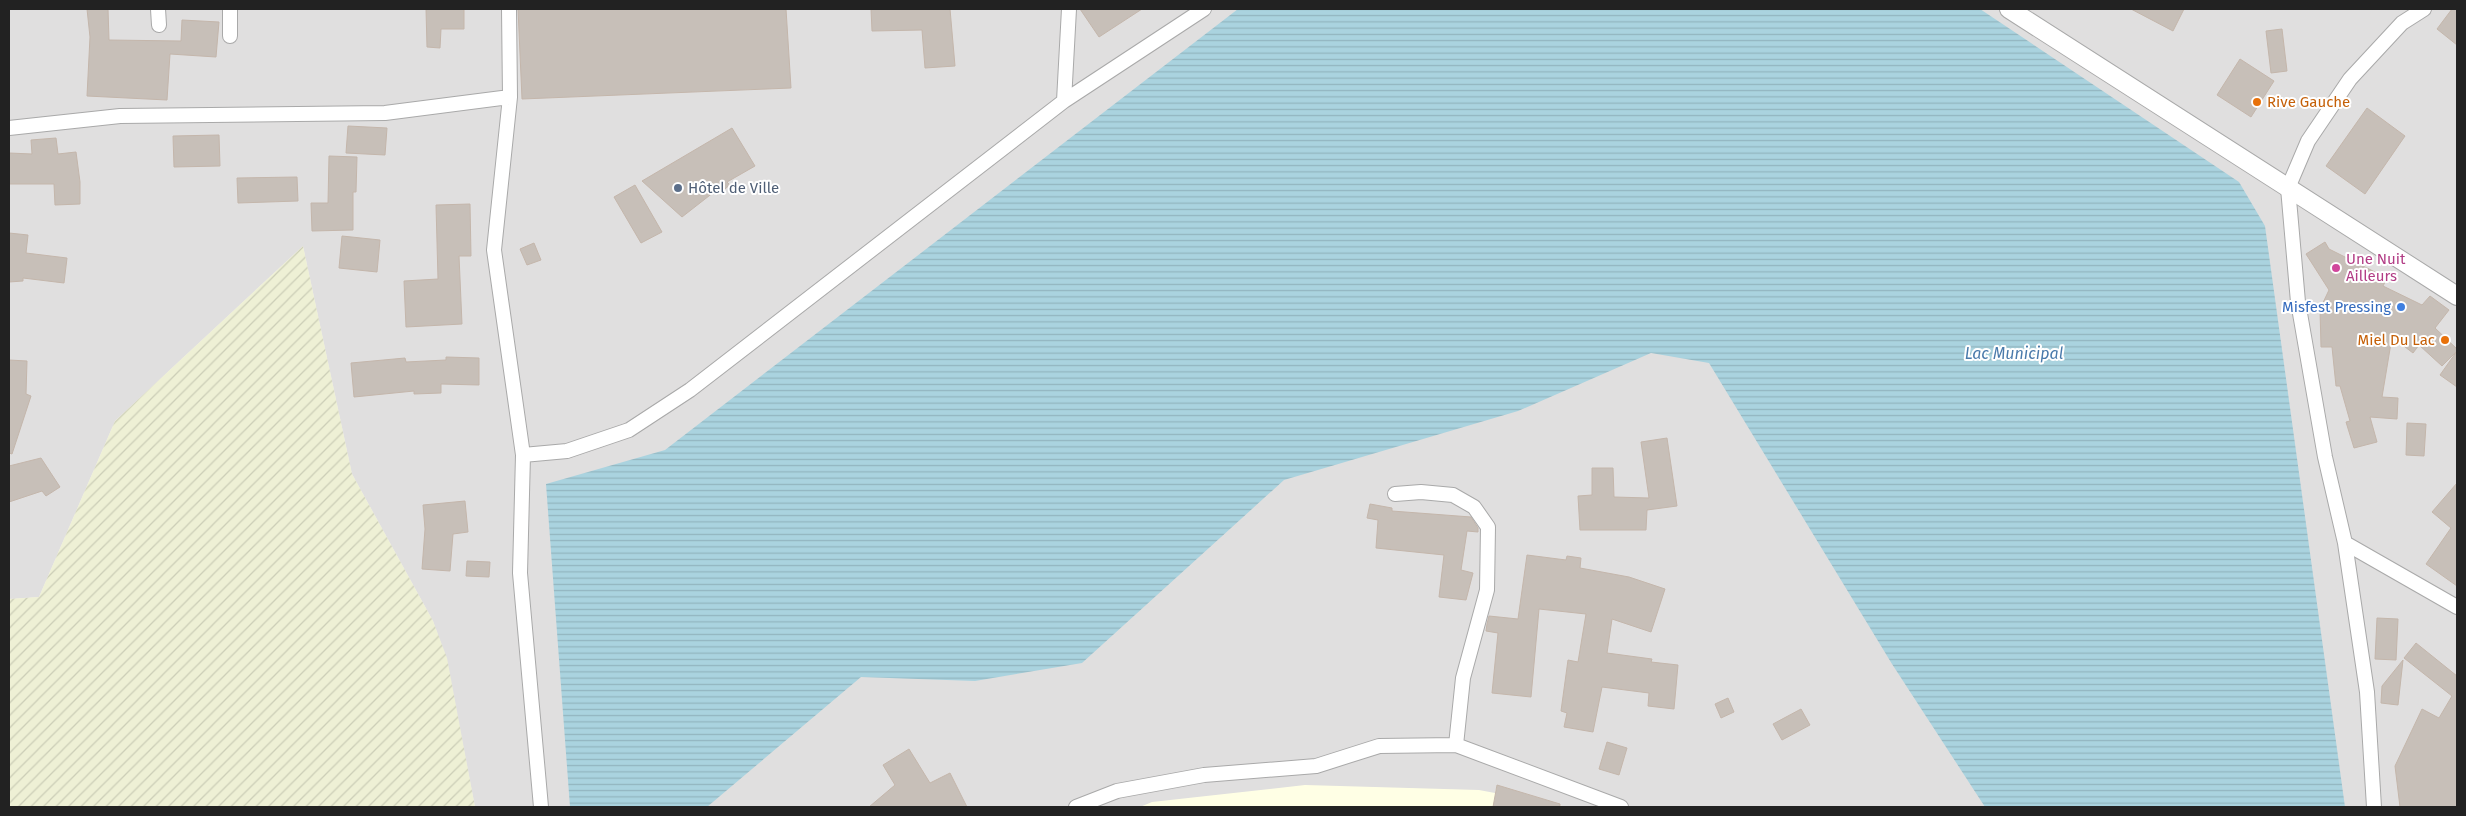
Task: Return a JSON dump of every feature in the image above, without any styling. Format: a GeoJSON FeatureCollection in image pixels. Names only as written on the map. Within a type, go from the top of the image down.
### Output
{"type":"FeatureCollection","features":[{"type":"Feature","properties":{"kind":"street"},"geometry":{"type":"LineString","coordinates":[[158,9],[159,25]]}},
{"type":"Feature","properties":{"kind":"street"},"geometry":{"type":"LineString","coordinates":[[230,9],[230,36]]}},
{"type":"Feature","properties":{"kind":"street"},"geometry":{"type":"LineString","coordinates":[[509,9],[510,97],[494,250],[523,455],[520,573],[541,807]]}},
{"type":"Feature","properties":{"kind":"street"},"geometry":{"type":"LineString","coordinates":[[1064,101],[1069,9]]}},
{"type":"Feature","properties":{"kind":"street"},"geometry":{"type":"LineString","coordinates":[[523,455],[567,451],[629,430],[683,395],[1064,101],[1204,9]]}},
{"type":"Feature","properties":{"kind":"street"},"geometry":{"type":"LineString","coordinates":[[2009,9],[2457,296]]}},
{"type":"Feature","properties":{"kind":"street"},"geometry":{"type":"LineString","coordinates":[[2374,807],[2367,692],[2344,543],[2325,457],[2298,302],[2288,188],[2308,140],[2350,79],[2402,23],[2424,9]]}},
{"type":"Feature","properties":{"kind":"street"},"geometry":{"type":"LineString","coordinates":[[9,128],[120,116],[385,113],[510,97]]}},
{"type":"Feature","properties":{"kind":"street"},"geometry":{"type":"LineString","coordinates":[[1395,494],[1421,492],[1453,495],[1474,507],[1488,527],[1487,590],[1462,678],[1456,745]]}},
{"type":"Feature","properties":{"kind":"street"},"geometry":{"type":"LineString","coordinates":[[2344,543],[2457,607]]}},
{"type":"Feature","properties":{"kind":"street"},"geometry":{"type":"LineString","coordinates":[[1076,807],[1117,791],[1204,775],[1316,766],[1380,746],[1456,745],[1621,807]]}},
{"type":"Feature","properties":{"kind":"shaded area"},"geometry":{"type":"Polygon","coordinates":[[[9,9],[2457,9],[2457,807],[475,807],[446,658],[433,621],[352,474],[303,246],[115,421],[39,597],[9,599],[9,9]]]}},
{"type":"Feature","properties":{"kind":"shaded area"},"geometry":{"type":"Polygon","coordinates":[[[303,246],[352,474],[433,621],[447,658],[475,807],[9,807],[9,599],[39,597],[115,421],[303,246]]]}},
{"type":"Feature","properties":{"kind":"shaded area"},"geometry":{"type":"Polygon","coordinates":[[[1305,785],[1479,790],[1495,793],[1497,785],[1565,807],[1140,807],[1152,802],[1305,785]]]}},
{"type":"Feature","properties":{"kind":"water","name":"Lac Municipal"},"geometry":{"type":"Polygon","coordinates":[[[1238,9],[1980,9],[2239,182],[2265,226],[2345,807],[1985,807],[1892,664],[1709,363],[1651,353],[1518,411],[1284,480],[1082,663],[975,681],[861,677],[707,807],[570,807],[546,484],[665,450],[1238,9]]]}},
{"type":"Feature","properties":{"kind":"building"},"geometry":{"type":"Polygon","coordinates":[[[87,9],[108,9],[109,40],[181,41],[182,20],[219,22],[216,57],[170,54],[167,100],[87,96],[90,37],[87,9]]]}},
{"type":"Feature","properties":{"kind":"building"},"geometry":{"type":"Polygon","coordinates":[[[426,9],[464,9],[464,29],[441,29],[440,48],[427,47],[426,9]]]}},
{"type":"Feature","properties":{"kind":"building"},"geometry":{"type":"Polygon","coordinates":[[[518,9],[786,9],[791,88],[522,99],[518,9]]]}},
{"type":"Feature","properties":{"kind":"building"},"geometry":{"type":"Polygon","coordinates":[[[871,9],[950,9],[955,66],[925,68],[922,30],[872,31],[871,9]]]}},
{"type":"Feature","properties":{"kind":"building"},"geometry":{"type":"Polygon","coordinates":[[[1080,9],[1142,9],[1099,37],[1080,9]]]}},
{"type":"Feature","properties":{"kind":"building"},"geometry":{"type":"Polygon","coordinates":[[[2131,9],[2184,9],[2173,31],[2131,9]]]}},
{"type":"Feature","properties":{"kind":"building"},"geometry":{"type":"Polygon","coordinates":[[[2452,9],[2457,9],[2457,45],[2437,29],[2452,9]]]}},
{"type":"Feature","properties":{"kind":"building"},"geometry":{"type":"Polygon","coordinates":[[[2282,29],[2287,71],[2271,73],[2266,31],[2282,29]]]}},
{"type":"Feature","properties":{"kind":"building"},"geometry":{"type":"Polygon","coordinates":[[[2240,59],[2274,81],[2251,117],[2217,95],[2240,59]]]}},
{"type":"Feature","properties":{"kind":"building"},"geometry":{"type":"Polygon","coordinates":[[[2367,108],[2405,136],[2365,194],[2326,166],[2367,108]]]}},
{"type":"Feature","properties":{"kind":"building"},"geometry":{"type":"Polygon","coordinates":[[[348,126],[387,128],[385,155],[346,153],[348,126]]]}},
{"type":"Feature","properties":{"kind":"building","name":"Hôtel de Ville"},"geometry":{"type":"Polygon","coordinates":[[[732,128],[755,166],[727,182],[730,185],[717,195],[714,192],[682,217],[642,181],[732,128]]]}},
{"type":"Feature","properties":{"kind":"building"},"geometry":{"type":"Polygon","coordinates":[[[219,135],[220,166],[174,167],[173,136],[219,135]]]}},
{"type":"Feature","properties":{"kind":"building"},"geometry":{"type":"Polygon","coordinates":[[[56,138],[58,154],[76,152],[80,182],[80,204],[55,205],[54,184],[9,184],[9,153],[32,154],[31,140],[56,138]]]}},
{"type":"Feature","properties":{"kind":"building"},"geometry":{"type":"Polygon","coordinates":[[[329,156],[357,157],[356,192],[353,192],[353,230],[312,231],[311,203],[328,203],[329,156]]]}},
{"type":"Feature","properties":{"kind":"building"},"geometry":{"type":"Polygon","coordinates":[[[297,177],[298,201],[238,203],[237,178],[297,177]]]}},
{"type":"Feature","properties":{"kind":"building"},"geometry":{"type":"Polygon","coordinates":[[[635,185],[662,232],[641,243],[614,197],[635,185]]]}},
{"type":"Feature","properties":{"kind":"building"},"geometry":{"type":"Polygon","coordinates":[[[470,204],[471,256],[459,256],[462,324],[406,327],[404,281],[438,279],[436,205],[470,204]]]}},
{"type":"Feature","properties":{"kind":"building"},"geometry":{"type":"Polygon","coordinates":[[[9,233],[28,235],[26,253],[67,258],[64,283],[23,278],[23,281],[9,282],[9,233]]]}},
{"type":"Feature","properties":{"kind":"building"},"geometry":{"type":"Polygon","coordinates":[[[342,236],[380,240],[377,272],[339,268],[342,236]]]}},
{"type":"Feature","properties":{"kind":"building"},"geometry":{"type":"Polygon","coordinates":[[[2325,242],[2329,249],[2387,278],[2383,286],[2422,305],[2430,296],[2449,310],[2435,328],[2457,349],[2442,366],[2419,345],[2413,353],[2392,337],[2382,397],[2398,398],[2397,419],[2370,417],[2377,442],[2354,448],[2346,422],[2350,421],[2340,386],[2336,386],[2332,347],[2321,347],[2320,309],[2329,290],[2306,254],[2325,242]]]}},
{"type":"Feature","properties":{"kind":"building"},"geometry":{"type":"Polygon","coordinates":[[[534,243],[541,260],[527,265],[520,249],[534,243]]]}},
{"type":"Feature","properties":{"kind":"building"},"geometry":{"type":"Polygon","coordinates":[[[2457,351],[2457,387],[2440,375],[2457,351]]]}},
{"type":"Feature","properties":{"kind":"building"},"geometry":{"type":"Polygon","coordinates":[[[446,357],[479,358],[479,385],[441,384],[441,393],[414,394],[414,391],[354,397],[351,363],[405,358],[406,362],[446,360],[446,357]]]}},
{"type":"Feature","properties":{"kind":"building"},"geometry":{"type":"Polygon","coordinates":[[[9,360],[27,361],[26,394],[31,396],[12,454],[9,453],[9,360]]]}},
{"type":"Feature","properties":{"kind":"building"},"geometry":{"type":"Polygon","coordinates":[[[2407,423],[2426,424],[2424,456],[2406,455],[2407,423]]]}},
{"type":"Feature","properties":{"kind":"building"},"geometry":{"type":"Polygon","coordinates":[[[1667,438],[1677,506],[1647,510],[1646,530],[1580,530],[1578,496],[1592,495],[1592,468],[1613,468],[1614,497],[1649,498],[1641,442],[1667,438]]]}},
{"type":"Feature","properties":{"kind":"building"},"geometry":{"type":"Polygon","coordinates":[[[41,458],[60,487],[46,496],[42,491],[9,502],[9,466],[41,458]]]}},
{"type":"Feature","properties":{"kind":"building"},"geometry":{"type":"Polygon","coordinates":[[[2457,483],[2457,586],[2426,564],[2451,528],[2432,512],[2457,483]]]}},
{"type":"Feature","properties":{"kind":"building"},"geometry":{"type":"Polygon","coordinates":[[[465,501],[468,532],[453,534],[450,571],[422,569],[425,529],[423,505],[465,501]]]}},
{"type":"Feature","properties":{"kind":"building"},"geometry":{"type":"Polygon","coordinates":[[[1370,504],[1392,508],[1392,511],[1471,517],[1478,528],[1478,532],[1467,531],[1461,570],[1473,573],[1466,600],[1439,597],[1444,555],[1376,548],[1378,520],[1367,518],[1370,504]]]}},
{"type":"Feature","properties":{"kind":"building"},"geometry":{"type":"Polygon","coordinates":[[[1527,555],[1566,560],[1567,556],[1581,558],[1580,568],[1629,577],[1665,589],[1651,632],[1612,619],[1607,653],[1652,659],[1651,662],[1678,665],[1674,709],[1648,706],[1649,693],[1602,687],[1593,732],[1564,727],[1567,713],[1561,711],[1568,660],[1578,662],[1586,614],[1539,609],[1531,697],[1492,693],[1498,633],[1486,631],[1489,616],[1518,619],[1527,555]]]}},
{"type":"Feature","properties":{"kind":"building"},"geometry":{"type":"Polygon","coordinates":[[[467,561],[490,562],[489,577],[466,576],[467,561]]]}},
{"type":"Feature","properties":{"kind":"building"},"geometry":{"type":"Polygon","coordinates":[[[2377,618],[2398,619],[2396,660],[2375,659],[2377,618]]]}},
{"type":"Feature","properties":{"kind":"building"},"geometry":{"type":"Polygon","coordinates":[[[2416,643],[2457,676],[2457,807],[2400,807],[2395,766],[2422,709],[2439,718],[2452,696],[2404,658],[2416,643]]]}},
{"type":"Feature","properties":{"kind":"building"},"geometry":{"type":"Polygon","coordinates":[[[2403,660],[2398,705],[2381,703],[2382,686],[2403,660]]]}},
{"type":"Feature","properties":{"kind":"building"},"geometry":{"type":"Polygon","coordinates":[[[1728,698],[1734,712],[1721,718],[1715,704],[1728,698]]]}},
{"type":"Feature","properties":{"kind":"building"},"geometry":{"type":"Polygon","coordinates":[[[1801,709],[1810,725],[1782,740],[1773,724],[1801,709]]]}},
{"type":"Feature","properties":{"kind":"building"},"geometry":{"type":"Polygon","coordinates":[[[1607,742],[1627,748],[1619,775],[1599,769],[1607,742]]]}},
{"type":"Feature","properties":{"kind":"building"},"geometry":{"type":"Polygon","coordinates":[[[909,749],[930,783],[950,773],[967,807],[869,807],[895,785],[883,765],[909,749]]]}},
{"type":"Feature","properties":{"kind":"building"},"geometry":{"type":"Polygon","coordinates":[[[1497,785],[1560,804],[1560,807],[1493,807],[1497,785]]]}},
{"type":"Feature","properties":{"kind":"place","name":"Rive Gauche"},"geometry":{"type":"Point","coordinates":[2257,102]}},
{"type":"Feature","properties":{"kind":"place","name":"Hôtel de Ville"},"geometry":{"type":"Point","coordinates":[678,188]}},
{"type":"Feature","properties":{"kind":"place","name":"Une Nuit Ailleurs"},"geometry":{"type":"Point","coordinates":[2336,268]}},
{"type":"Feature","properties":{"kind":"place","name":"Misfest Pressing"},"geometry":{"type":"Point","coordinates":[2401,307]}},
{"type":"Feature","properties":{"kind":"place","name":"Miel Du Lac"},"geometry":{"type":"Point","coordinates":[2445,340]}}]}
